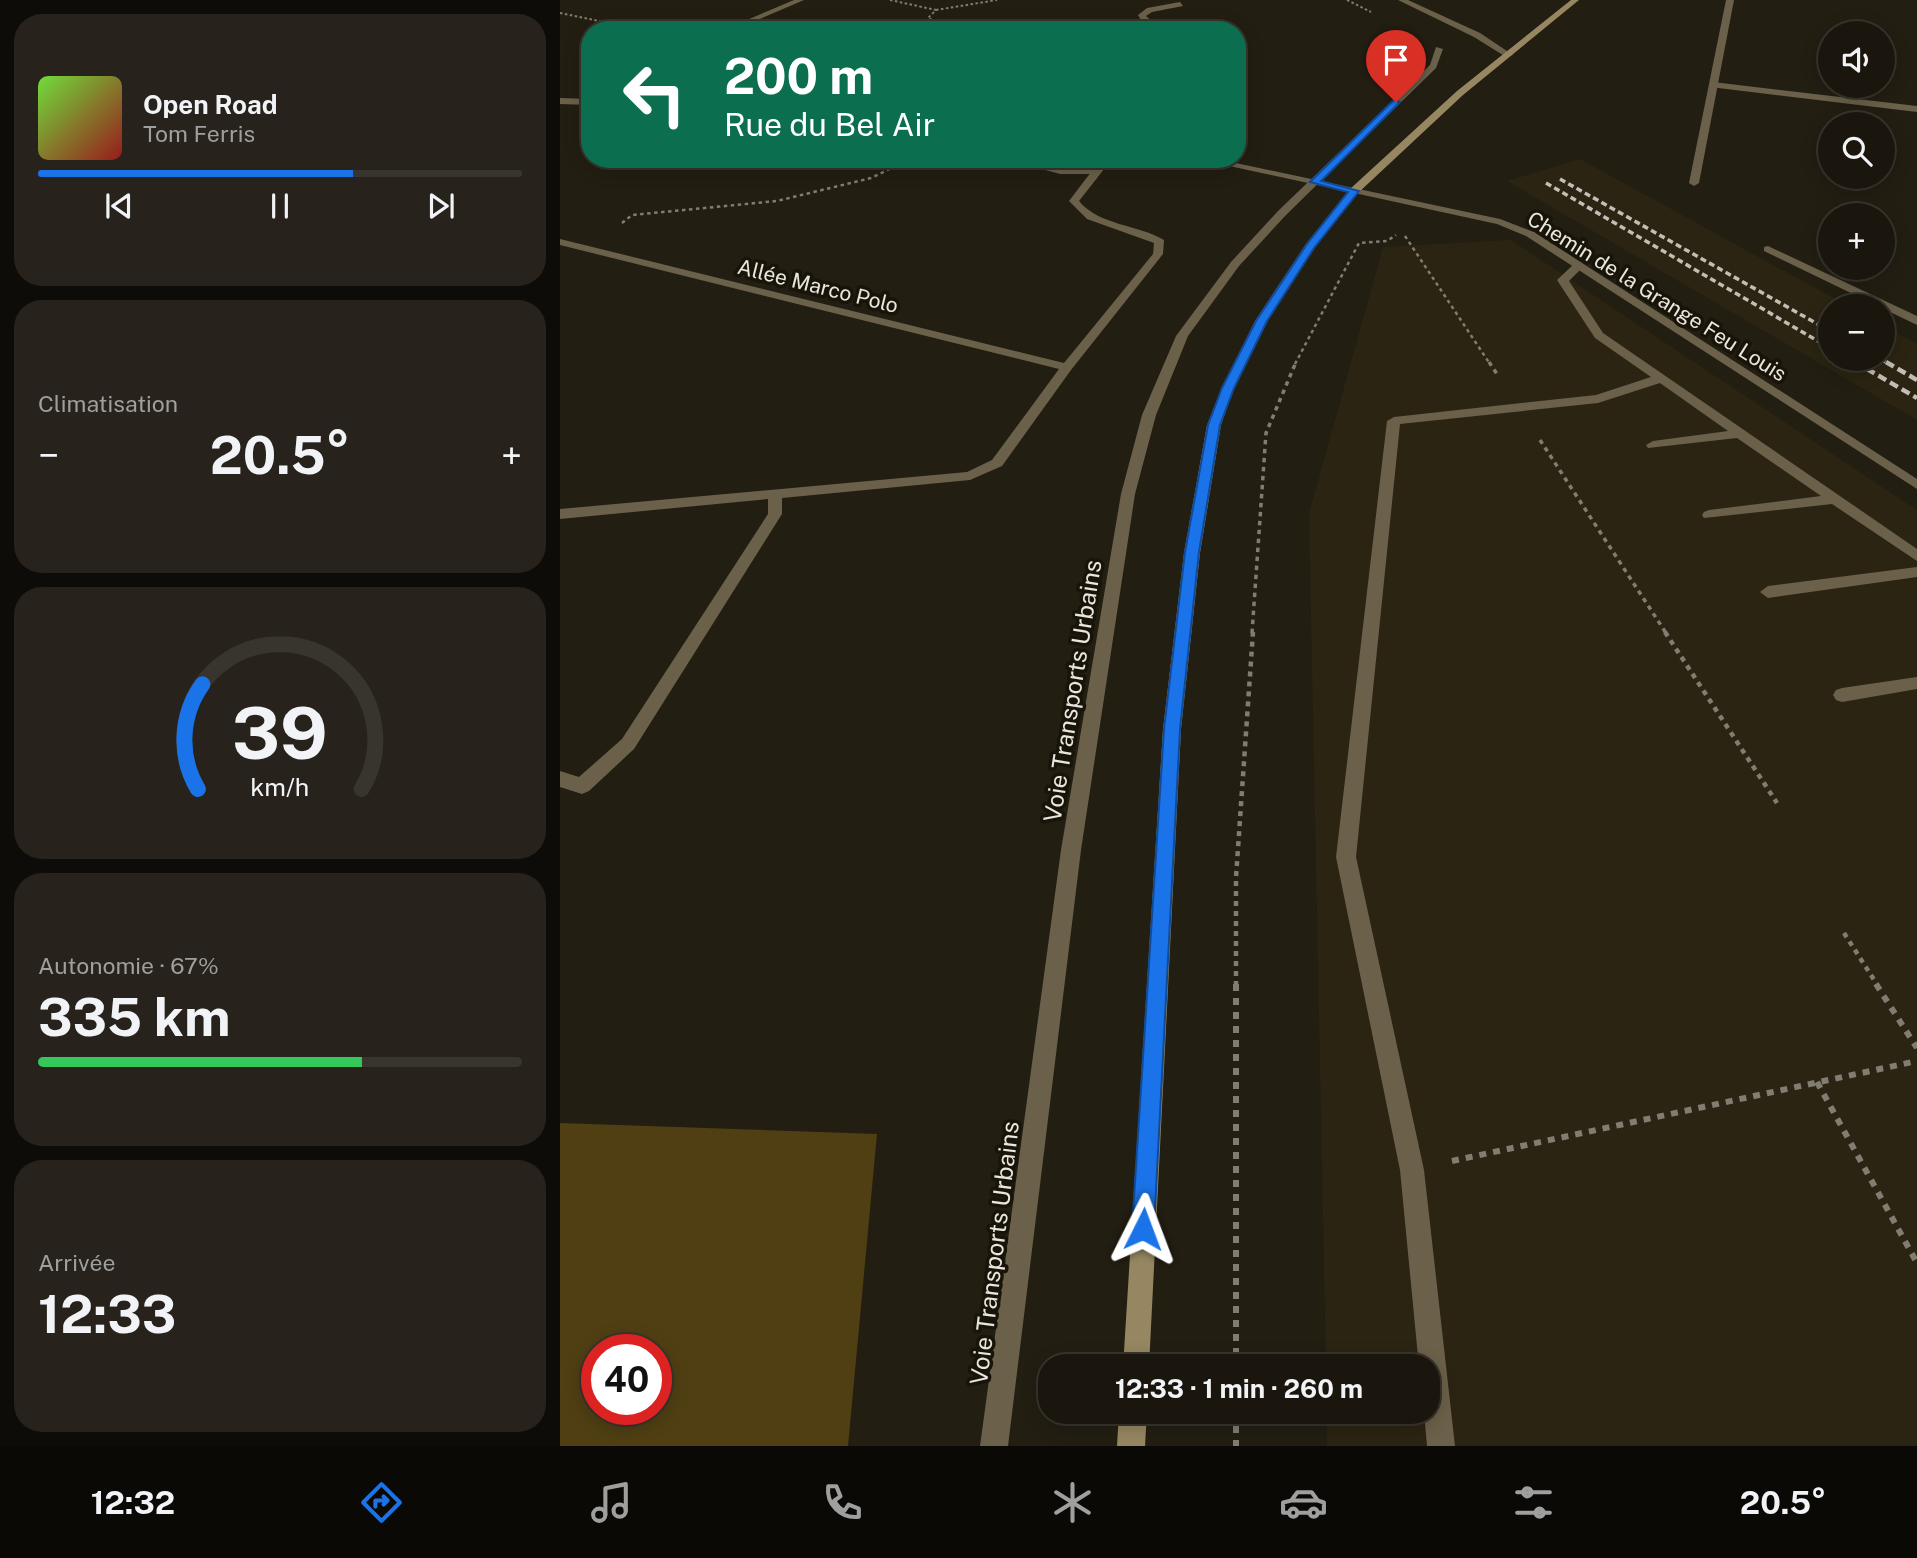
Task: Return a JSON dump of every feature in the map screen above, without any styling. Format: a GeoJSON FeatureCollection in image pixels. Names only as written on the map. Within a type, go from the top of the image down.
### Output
{"type":"FeatureCollection","features":[{"type":"Feature","properties":{"kind":"street"},"geometry":{"type":"LineString","coordinates":[[749,21],[800,0]]}},
{"type":"Feature","properties":{"kind":"street"},"geometry":{"type":"LineString","coordinates":[[1402,0],[1478,35],[1509,55]]}},
{"type":"Feature","properties":{"kind":"street"},"geometry":{"type":"LineString","coordinates":[[1137,1354],[1172,729],[1192,552],[1214,425],[1228,388],[1261,321],[1310,246],[1354,191],[1460,93],[1575,0]]}},
{"type":"Feature","properties":{"kind":"street"},"geometry":{"type":"LineString","coordinates":[[1694,183],[1730,0]]}},
{"type":"Feature","properties":{"kind":"street"},"geometry":{"type":"LineString","coordinates":[[1144,21],[1142,15],[1150,10],[1180,4]]}},
{"type":"Feature","properties":{"kind":"street","name":"Voie Transports Urbains"},"geometry":{"type":"LineString","coordinates":[[994,1446],[1071,850],[1128,494],[1149,415],[1182,336],[1235,264],[1314,182],[1433,66],[1439,49]]}},
{"type":"Feature","properties":{"kind":"street"},"geometry":{"type":"LineString","coordinates":[[1713,85],[1917,109]]}},
{"type":"Feature","properties":{"kind":"street"},"geometry":{"type":"LineString","coordinates":[[560,102],[581,102]]}},
{"type":"Feature","properties":{"kind":"street"},"geometry":{"type":"LineString","coordinates":[[1048,168],[1060,171],[1095,171]]}},
{"type":"Feature","properties":{"kind":"street"},"geometry":{"type":"LineString","coordinates":[[560,514],[970,476],[996,463],[1158,254],[1160,242],[1149,234],[1108,223],[1080,211],[1074,201],[1098,168]]}},
{"type":"Feature","properties":{"kind":"street","name":"Chemin de la Grange Feu Louis"},"geometry":{"type":"LineString","coordinates":[[1246,168],[1500,222],[1530,233],[1917,485]]}},
{"type":"Feature","properties":{"kind":"street","name":"Allée Marco Polo"},"geometry":{"type":"LineString","coordinates":[[560,242],[1068,367]]}},
{"type":"Feature","properties":{"kind":"street"},"geometry":{"type":"LineString","coordinates":[[1768,249],[1917,321]]}},
{"type":"Feature","properties":{"kind":"street"},"geometry":{"type":"LineString","coordinates":[[1579,265],[1563,280],[1599,334],[1917,556]]}},
{"type":"Feature","properties":{"kind":"street"},"geometry":{"type":"LineString","coordinates":[[1441,1446],[1412,1170],[1346,857],[1394,421],[1598,399],[1662,378]]}},
{"type":"Feature","properties":{"kind":"street"},"geometry":{"type":"LineString","coordinates":[[1653,445],[1741,433]]}},
{"type":"Feature","properties":{"kind":"street"},"geometry":{"type":"LineString","coordinates":[[560,779],[582,786],[628,744],[775,514],[775,495]]}},
{"type":"Feature","properties":{"kind":"street"},"geometry":{"type":"LineString","coordinates":[[1709,514],[1835,499]]}},
{"type":"Feature","properties":{"kind":"street"},"geometry":{"type":"LineString","coordinates":[[1768,592],[1917,572]]}},
{"type":"Feature","properties":{"kind":"street"},"geometry":{"type":"LineString","coordinates":[[1842,695],[1917,683]]}},
{"type":"Feature","properties":{"kind":"street"},"geometry":{"type":"LineString","coordinates":[[1131,1446],[1132,1424]]}},
{"type":"Feature","properties":{"kind":"path"},"geometry":{"type":"LineString","coordinates":[[890,0],[936,10],[997,0]]}},
{"type":"Feature","properties":{"kind":"path"},"geometry":{"type":"LineString","coordinates":[[933,21],[928,18],[936,10]]}},
{"type":"Feature","properties":{"kind":"path"},"geometry":{"type":"LineString","coordinates":[[560,13],[599,21]]}},
{"type":"Feature","properties":{"kind":"path"},"geometry":{"type":"LineString","coordinates":[[587,249],[632,215],[777,201],[871,178],[892,168]]}},
{"type":"Feature","properties":{"kind":"path"},"geometry":{"type":"LineString","coordinates":[[1236,1354],[1236,877],[1266,433],[1301,351],[1359,243],[1387,241],[1402,232],[1429,206]]}},
{"type":"Feature","properties":{"kind":"path"},"geometry":{"type":"LineString","coordinates":[[1328,224],[1362,231],[1402,232],[1413,245],[1777,803]]}},
{"type":"Feature","properties":{"kind":"path"},"geometry":{"type":"LineString","coordinates":[[1844,933],[1917,1048]]}},
{"type":"Feature","properties":{"kind":"path"},"geometry":{"type":"LineString","coordinates":[[1412,1170],[1917,1061]]}},
{"type":"Feature","properties":{"kind":"path"},"geometry":{"type":"LineString","coordinates":[[1817,1082],[1917,1263]]}},
{"type":"Feature","properties":{"kind":"path"},"geometry":{"type":"LineString","coordinates":[[1236,1424],[1236,1446]]}},
{"type":"Feature","properties":{"kind":"shaded area"},"geometry":{"type":"Polygon","coordinates":[[[1580,159],[1826,294],[1818,294],[1818,362],[1507,181],[1580,159]]]}},
{"type":"Feature","properties":{"kind":"shaded area"},"geometry":{"type":"Polygon","coordinates":[[[1511,240],[1917,510],[1917,1446],[1327,1446],[1327,1424],[1440,1424],[1440,1354],[1326,1354],[1309,514],[1383,247],[1511,240]]]}},
{"type":"Feature","properties":{"kind":"shaded area"},"geometry":{"type":"Polygon","coordinates":[[[1895,332],[1917,344],[1917,420],[1833,371],[1895,371],[1895,332]]]}},
{"type":"Feature","properties":{"kind":"shaded area"},"geometry":{"type":"Polygon","coordinates":[[[560,1123],[877,1134],[848,1446],[560,1446],[560,1123]]]}},
{"type":"Feature","properties":{"kind":"railway"},"geometry":{"type":"LineString","coordinates":[[1560,179],[1818,324]]}},
{"type":"Feature","properties":{"kind":"railway"},"geometry":{"type":"LineString","coordinates":[[1546,183],[1818,341]]}},
{"type":"Feature","properties":{"kind":"railway"},"geometry":{"type":"LineString","coordinates":[[1895,367],[1917,380]]}},
{"type":"Feature","properties":{"kind":"railway"},"geometry":{"type":"LineString","coordinates":[[1870,371],[1917,398]]}},
{"type":"Feature","properties":{"kind":"route"},"geometry":{"type":"LineString","coordinates":[[1143,1229],[1172,729],[1192,552],[1214,425],[1228,388],[1261,321],[1310,246],[1354,191],[1314,182],[1396,102]]}}]}
